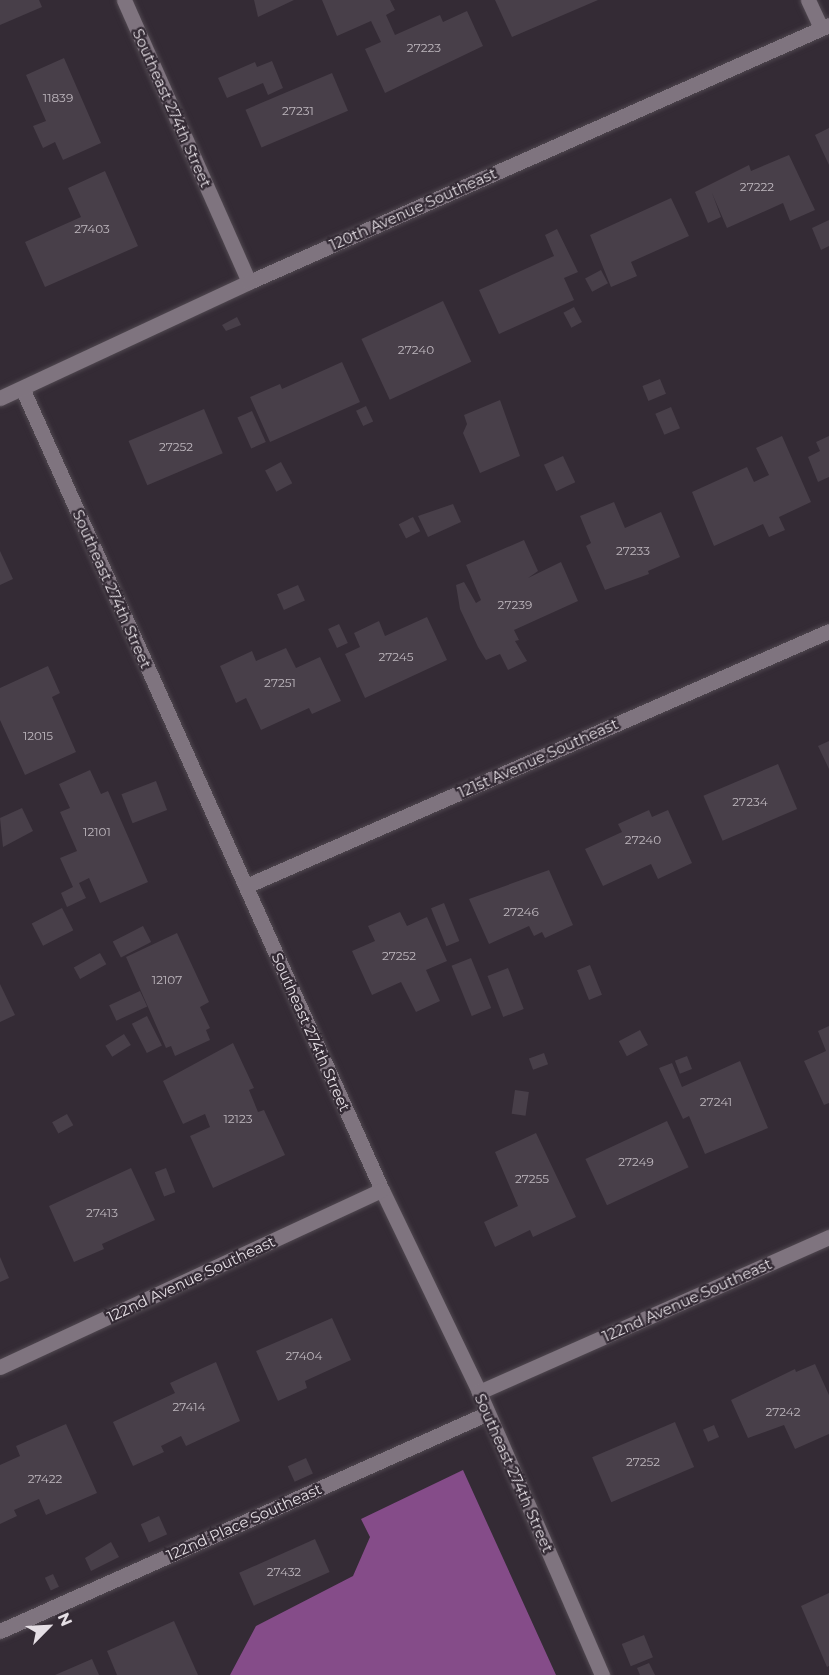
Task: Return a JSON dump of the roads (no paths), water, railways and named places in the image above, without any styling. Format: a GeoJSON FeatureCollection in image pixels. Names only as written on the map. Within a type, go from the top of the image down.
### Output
{"type":"FeatureCollection","features":[{"type":"Feature","properties":{"kind":"street","name":"Southeast 274th Street"},"geometry":{"type":"LineString","coordinates":[[124,0],[249,282]]}},
{"type":"Feature","properties":{"kind":"street"},"geometry":{"type":"LineString","coordinates":[[808,0],[825,26]]}},
{"type":"Feature","properties":{"kind":"street","name":"120th Avenue Southeast"},"geometry":{"type":"LineString","coordinates":[[0,398],[249,282],[825,26]]}},
{"type":"Feature","properties":{"kind":"street","name":"Southeast 274th Street"},"geometry":{"type":"LineString","coordinates":[[22,388],[382,1190],[479,1392],[602,1675]]}},
{"type":"Feature","properties":{"kind":"street","name":"121st Avenue Southeast"},"geometry":{"type":"LineString","coordinates":[[246,886],[829,631]]}},
{"type":"Feature","properties":{"kind":"street","name":"122nd Avenue Southeast"},"geometry":{"type":"LineString","coordinates":[[0,1368],[382,1190]]}},
{"type":"Feature","properties":{"kind":"street","name":"122nd Avenue Southeast"},"geometry":{"type":"LineString","coordinates":[[479,1392],[829,1237]]}},
{"type":"Feature","properties":{"kind":"street","name":"122nd Place Southeast"},"geometry":{"type":"LineString","coordinates":[[0,1631],[488,1413]]}}]}
